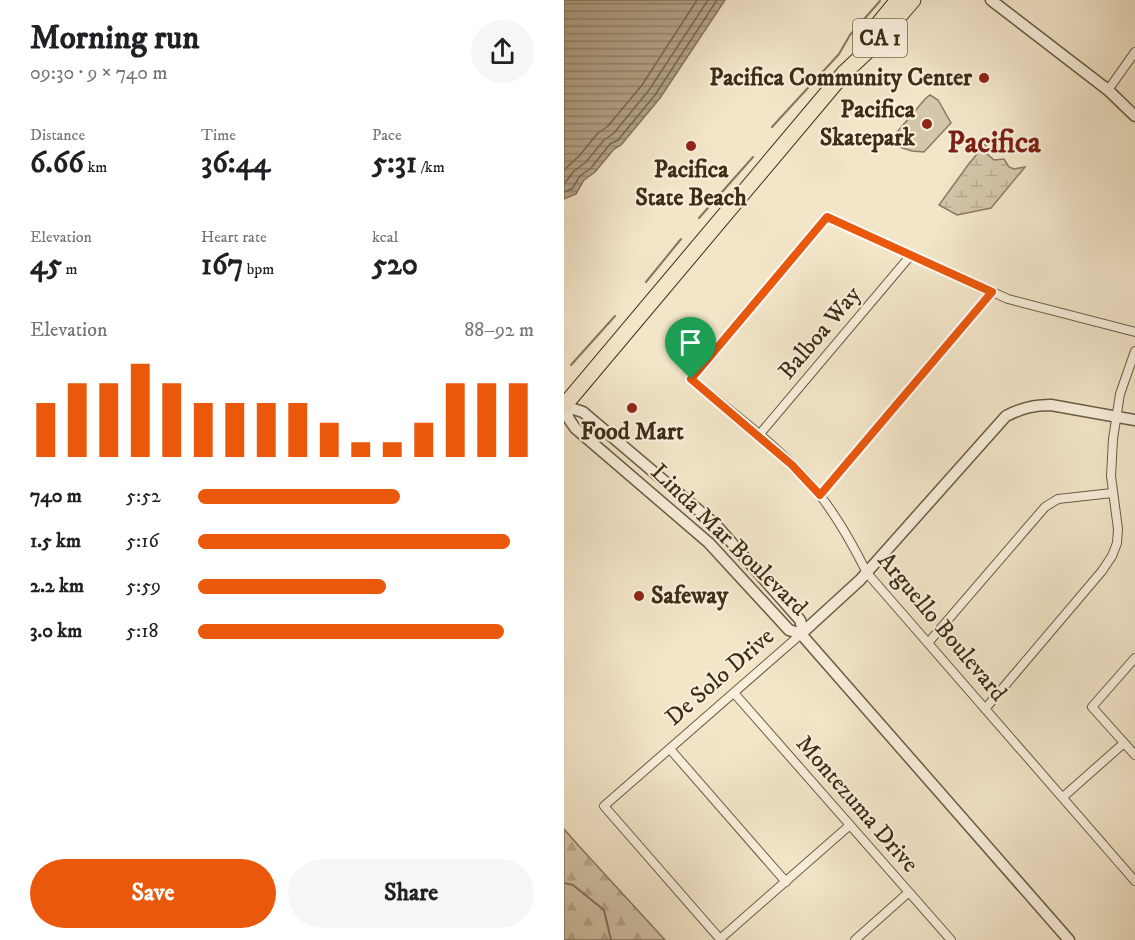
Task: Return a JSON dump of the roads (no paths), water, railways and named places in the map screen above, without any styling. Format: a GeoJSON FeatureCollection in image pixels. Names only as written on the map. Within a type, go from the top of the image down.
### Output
{"type":"FeatureCollection","features":[{"type":"Feature","properties":{"kind":"highway","name":"CA 1"},"geometry":{"type":"LineString","coordinates":[[564,406],[844,73],[868,37],[898,0]]}},
{"type":"Feature","properties":{"kind":"highway","name":"CA 1"},"geometry":{"type":"LineString","coordinates":[[844,73],[876,43],[912,0]]}},
{"type":"Feature","properties":{"kind":"street"},"geometry":{"type":"LineString","coordinates":[[991,0],[1107,90],[1135,116]]}},
{"type":"Feature","properties":{"kind":"street"},"geometry":{"type":"LineString","coordinates":[[1107,90],[1135,52]]}},
{"type":"Feature","properties":{"kind":"street","name":"Arguello Boulevard"},"geometry":{"type":"LineString","coordinates":[[911,255],[827,217],[691,379],[759,435],[820,495],[846,533],[867,573],[1135,880]]}},
{"type":"Feature","properties":{"kind":"street"},"geometry":{"type":"LineString","coordinates":[[911,255],[992,292],[1029,306],[1135,332]]}},
{"type":"Feature","properties":{"kind":"street","name":"Balboa Way"},"geometry":{"type":"LineString","coordinates":[[759,435],[911,255]]}},
{"type":"Feature","properties":{"kind":"street"},"geometry":{"type":"LineString","coordinates":[[820,495],[992,292]]}},
{"type":"Feature","properties":{"kind":"street"},"geometry":{"type":"LineString","coordinates":[[985,709],[1102,571],[1112,556],[1117,543],[1118,529],[1112,493],[1111,459],[1120,394],[1135,351]]}},
{"type":"Feature","properties":{"kind":"street","name":"De Solo Drive"},"geometry":{"type":"LineString","coordinates":[[850,825],[720,939],[604,806],[842,598],[867,573],[1006,416],[1021,408],[1051,405],[1135,420]]}},
{"type":"Feature","properties":{"kind":"street","name":"Linda Mar Boulevard"},"geometry":{"type":"LineString","coordinates":[[564,406],[575,428],[696,530],[789,630],[801,634],[1069,940]]}},
{"type":"Feature","properties":{"kind":"street","name":"Linda Mar Boulevard"},"geometry":{"type":"LineString","coordinates":[[564,406],[585,413],[716,525],[800,620],[801,634]]}},
{"type":"Feature","properties":{"kind":"street"},"geometry":{"type":"LineString","coordinates":[[928,643],[1045,507],[1058,500],[1112,493]]}},
{"type":"Feature","properties":{"kind":"street"},"geometry":{"type":"LineString","coordinates":[[1135,658],[1092,707],[1135,755]]}},
{"type":"Feature","properties":{"kind":"street","name":"Montezuma Drive"},"geometry":{"type":"LineString","coordinates":[[734,693],[951,940]]}},
{"type":"Feature","properties":{"kind":"street"},"geometry":{"type":"LineString","coordinates":[[1063,797],[1124,743]]}},
{"type":"Feature","properties":{"kind":"street"},"geometry":{"type":"LineString","coordinates":[[670,749],[786,882]]}},
{"type":"Feature","properties":{"kind":"street"},"geometry":{"type":"LineString","coordinates":[[855,940],[909,892]]}},
{"type":"Feature","properties":{"kind":"water"},"geometry":{"type":"Polygon","coordinates":[[[564,0],[725,0],[660,98],[621,145],[614,149],[595,172],[584,180],[576,194],[564,199],[564,0]]]}},
{"type":"Feature","properties":{"kind":"waterway"},"geometry":{"type":"LineString","coordinates":[[772,127],[839,54],[850,35],[880,1]]}},
{"type":"Feature","properties":{"kind":"waterway"},"geometry":{"type":"LineString","coordinates":[[699,218],[753,157]]}},
{"type":"Feature","properties":{"kind":"waterway"},"geometry":{"type":"LineString","coordinates":[[646,282],[681,239]]}},
{"type":"Feature","properties":{"kind":"waterway"},"geometry":{"type":"LineString","coordinates":[[571,365],[615,316]]}},
{"type":"Feature","properties":{"kind":"waterway"},"geometry":{"type":"LineString","coordinates":[[564,883],[573,885],[604,910],[611,940]]}},
{"type":"Feature","properties":{"kind":"place","name":"Pacifica Community Center"},"geometry":{"type":"Point","coordinates":[984,78]}},
{"type":"Feature","properties":{"kind":"place","name":"Pacifica Skatepark"},"geometry":{"type":"Point","coordinates":[927,124]}},
{"type":"Feature","properties":{"kind":"place","name":"Pacifica State Beach"},"geometry":{"type":"Point","coordinates":[691,146]}},
{"type":"Feature","properties":{"kind":"place","name":"Food Mart"},"geometry":{"type":"Point","coordinates":[632,408]}},
{"type":"Feature","properties":{"kind":"place","name":"Safeway"},"geometry":{"type":"Point","coordinates":[639,596]}},
{"type":"Feature","properties":{"kind":"district","name":"Pacifica"},"geometry":{"type":"Point","coordinates":[994,143]}}]}
